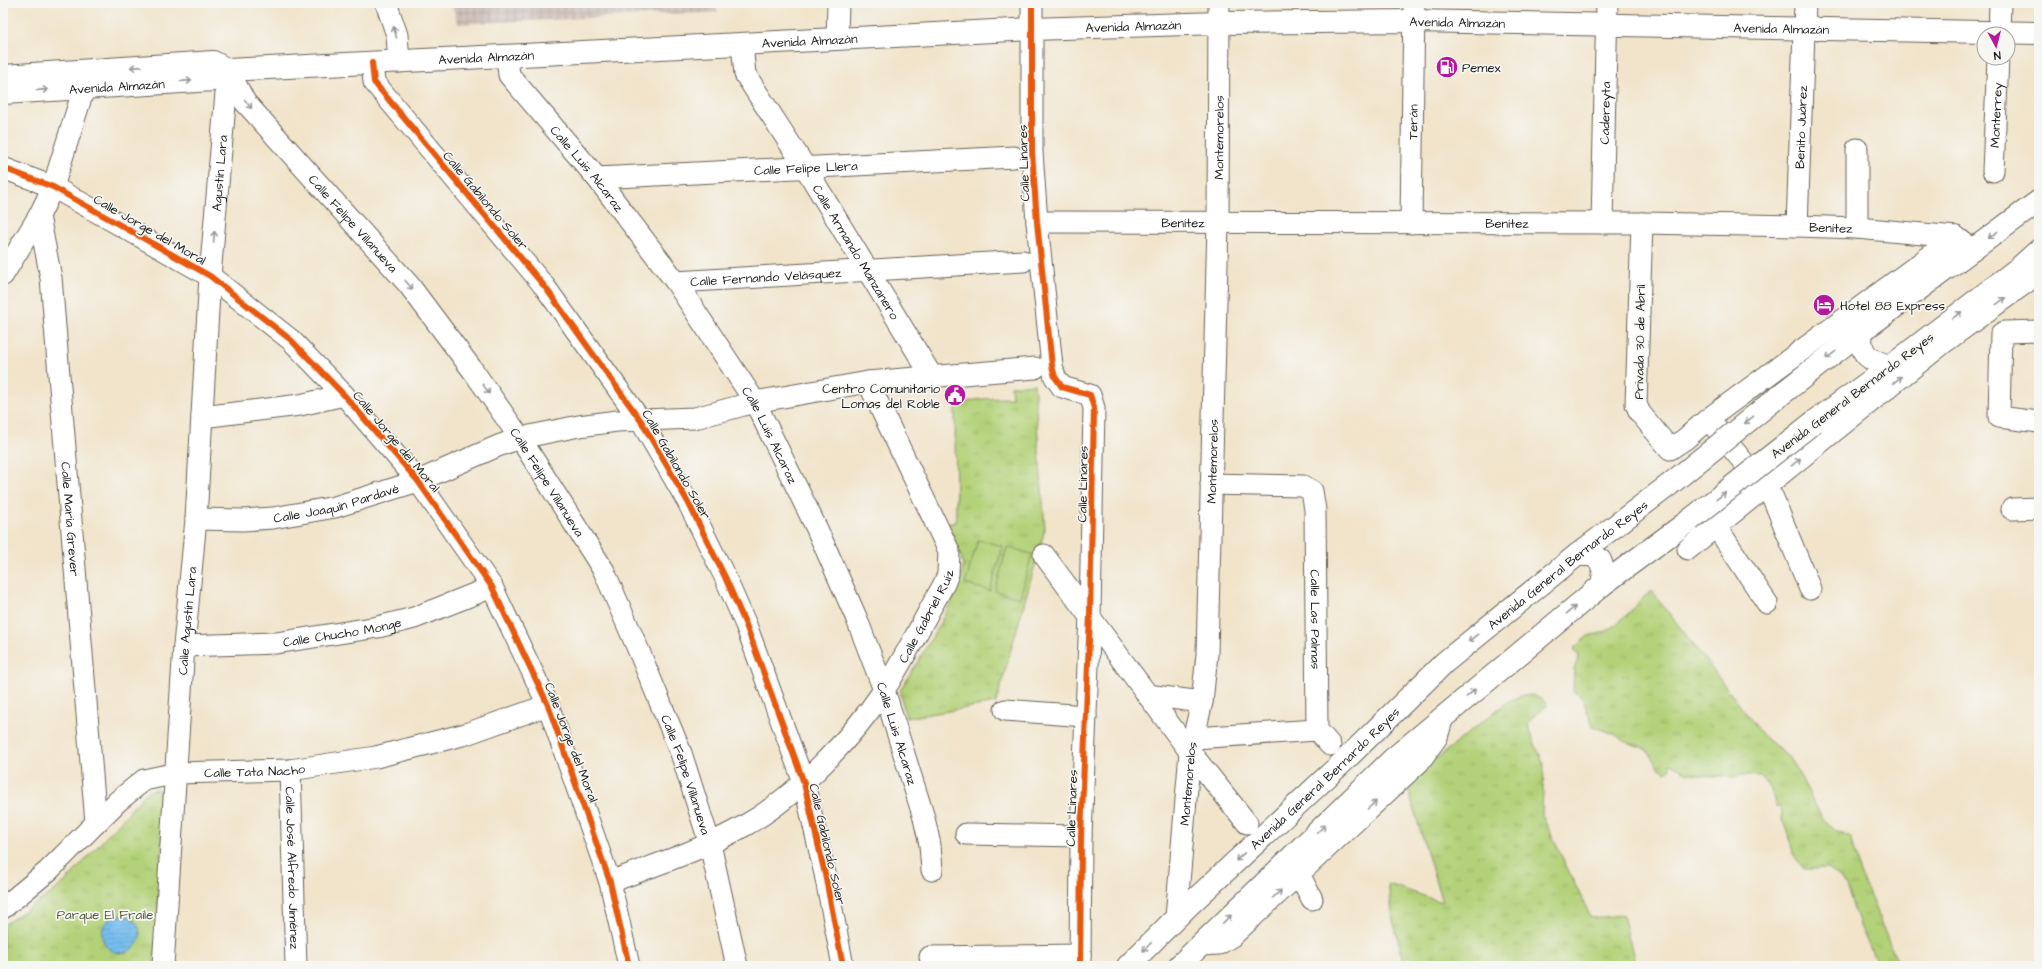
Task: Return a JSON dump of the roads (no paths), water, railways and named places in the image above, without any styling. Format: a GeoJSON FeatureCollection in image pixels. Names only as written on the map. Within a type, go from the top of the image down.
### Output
{"type":"FeatureCollection","features":[{"type":"Feature","properties":{"kind":"main road","name":"Avenida Almazán"},"geometry":{"type":"LineString","coordinates":[[3,76],[213,62],[228,70],[399,62],[1032,29],[1219,13],[1414,12],[1607,14],[1804,28],[1976,32]]}},
{"type":"Feature","properties":{"kind":"main road","name":"Avenida Almazán"},"geometry":{"type":"LineString","coordinates":[[2016,33],[2039,33]]}},
{"type":"Feature","properties":{"kind":"main road","name":"Avenida Almazán"},"geometry":{"type":"LineString","coordinates":[[3,93],[214,80],[228,70]]}},
{"type":"Feature","properties":{"kind":"main road","name":"Avenida General Bernardo Reyes"},"geometry":{"type":"LineString","coordinates":[[1128,966],[1176,918],[1344,761],[1440,666],[1471,639],[1577,555],[1670,485],[1779,396],[1862,331],[1965,243],[2032,206]]}},
{"type":"Feature","properties":{"kind":"main road","name":"Avenida General Bernardo Reyes"},"geometry":{"type":"LineString","coordinates":[[1179,966],[1394,759],[1442,720],[1469,695],[1602,585],[1690,520],[1814,422],[1891,366],[1938,339],[2039,250]]}},
{"type":"Feature","properties":{"kind":"main road"},"geometry":{"type":"LineString","coordinates":[[1862,331],[1862,348],[1866,355],[1872,360],[1891,366]]}},
{"type":"Feature","properties":{"kind":"main road"},"geometry":{"type":"LineString","coordinates":[[1577,555],[1591,555],[1600,560],[1604,572],[1602,585]]}},
{"type":"Feature","properties":{"kind":"street"},"geometry":{"type":"LineString","coordinates":[[386,3],[397,34],[399,62]]}},
{"type":"Feature","properties":{"kind":"street"},"geometry":{"type":"LineString","coordinates":[[838,3],[838,39]]}},
{"type":"Feature","properties":{"kind":"street","name":"Calle Linares"},"geometry":{"type":"LineString","coordinates":[[1032,3],[1032,152],[1037,222],[1053,372],[1058,383],[1062,387],[1090,395],[1094,408],[1090,615],[1081,836],[1080,961]]}},
{"type":"Feature","properties":{"kind":"street","name":"Benito Juárez"},"geometry":{"type":"LineString","coordinates":[[1797,226],[1805,3]]}},
{"type":"Feature","properties":{"kind":"street"},"geometry":{"type":"LineString","coordinates":[[1999,26],[2000,3]]}},
{"type":"Feature","properties":{"kind":"street","name":"Terán"},"geometry":{"type":"LineString","coordinates":[[1411,223],[1414,12]]}},
{"type":"Feature","properties":{"kind":"street","name":"Montemorelos"},"geometry":{"type":"LineString","coordinates":[[1176,918],[1192,745],[1202,702],[1207,654],[1218,223],[1219,13]]}},
{"type":"Feature","properties":{"kind":"street","name":"Cadereyta"},"geometry":{"type":"LineString","coordinates":[[1602,223],[1607,14]]}},
{"type":"Feature","properties":{"kind":"street","name":"Calle Armando Manzanero"},"geometry":{"type":"LineString","coordinates":[[742,44],[745,74],[869,270],[931,375]]}},
{"type":"Feature","properties":{"kind":"street","name":"Calle Luis Alcaraz"},"geometry":{"type":"LineString","coordinates":[[507,56],[509,75],[597,178],[676,282],[754,402],[817,529],[856,617],[884,690],[924,818],[930,845],[932,870]]}},
{"type":"Feature","properties":{"kind":"street","name":"Calle Gabilondo Soler"},"geometry":{"type":"LineString","coordinates":[[372,63],[374,82],[544,288],[641,421],[688,502],[746,625],[804,783],[825,874],[843,966]]}},
{"type":"Feature","properties":{"kind":"street","name":"Monterrey"},"geometry":{"type":"LineString","coordinates":[[1993,171],[1998,66]]}},
{"type":"Feature","properties":{"kind":"street","name":"Agustín Lara"},"geometry":{"type":"LineString","coordinates":[[210,276],[228,70]]}},
{"type":"Feature","properties":{"kind":"street","name":"Calle Felipe Villanueva"},"geometry":{"type":"LineString","coordinates":[[228,70],[245,102],[409,285],[474,372],[520,438],[604,571],[681,753],[710,844],[737,966]]}},
{"type":"Feature","properties":{"kind":"street"},"geometry":{"type":"LineString","coordinates":[[3,275],[39,216],[53,186],[84,88]]}},
{"type":"Feature","properties":{"kind":"street"},"geometry":{"type":"LineString","coordinates":[[1857,149],[1857,228]]}},
{"type":"Feature","properties":{"kind":"street","name":"Calle Felipe Llera"},"geometry":{"type":"LineString","coordinates":[[597,178],[1014,157]]}},
{"type":"Feature","properties":{"kind":"street","name":"Calle Jorge del Moral"},"geometry":{"type":"LineString","coordinates":[[3,168],[53,186],[210,276],[291,340],[344,395],[418,480],[492,587],[548,705],[610,882],[629,966]]}},
{"type":"Feature","properties":{"kind":"street","name":"Calle María Grever"},"geometry":{"type":"LineString","coordinates":[[39,216],[51,278],[96,823]]}},
{"type":"Feature","properties":{"kind":"street","name":"Benítez"},"geometry":{"type":"LineString","coordinates":[[1037,222],[1602,223],[1797,226],[1857,228],[1965,243]]}},
{"type":"Feature","properties":{"kind":"street","name":"Privada 30 de Abril"},"geometry":{"type":"LineString","coordinates":[[1642,224],[1636,404],[1640,413],[1670,448],[1685,439],[1708,419]]}},
{"type":"Feature","properties":{"kind":"street"},"geometry":{"type":"LineString","coordinates":[[1810,589],[1773,498],[1766,487],[1708,419],[1965,243]]}},
{"type":"Feature","properties":{"kind":"street","name":"Calle Fernando Velásquez"},"geometry":{"type":"LineString","coordinates":[[676,282],[1023,261]]}},
{"type":"Feature","properties":{"kind":"street"},"geometry":{"type":"LineString","coordinates":[[1688,549],[1766,487],[1938,339],[2039,273]]}},
{"type":"Feature","properties":{"kind":"street","name":"Calle Agustín Lara"},"geometry":{"type":"LineString","coordinates":[[163,966],[177,773],[184,646],[196,519],[210,276]]}},
{"type":"Feature","properties":{"kind":"street"},"geometry":{"type":"LineString","coordinates":[[2039,331],[2004,332],[2000,334],[2000,418],[2039,422]]}},
{"type":"Feature","properties":{"kind":"street","name":"Calle Joaquín Pardavé"},"geometry":{"type":"LineString","coordinates":[[196,519],[243,520],[273,518],[335,507],[418,480],[520,438],[578,426],[617,422],[695,418],[716,414],[754,402],[868,382],[931,375],[1035,368]]}},
{"type":"Feature","properties":{"kind":"street","name":"Calle Gabriel Ruíz"},"geometry":{"type":"LineString","coordinates":[[610,882],[710,844],[745,826],[804,783],[847,737],[884,690],[944,584],[949,564],[948,551],[945,542],[868,382]]}},
{"type":"Feature","properties":{"kind":"street"},"geometry":{"type":"LineString","coordinates":[[202,417],[300,405],[344,395]]}},
{"type":"Feature","properties":{"kind":"street","name":"Calle Las Palmas"},"geometry":{"type":"LineString","coordinates":[[1192,745],[1323,737],[1315,510],[1311,490],[1303,486],[1212,484]]}},
{"type":"Feature","properties":{"kind":"street"},"geometry":{"type":"LineString","coordinates":[[2012,509],[2039,508]]}},
{"type":"Feature","properties":{"kind":"street"},"geometry":{"type":"LineString","coordinates":[[1716,526],[1767,603]]}},
{"type":"Feature","properties":{"kind":"street"},"geometry":{"type":"LineString","coordinates":[[1044,555],[1090,615],[1147,695],[1192,745],[1247,823]]}},
{"type":"Feature","properties":{"kind":"street","name":"Calle Chucho Monge"},"geometry":{"type":"LineString","coordinates":[[184,646],[276,643],[370,628],[414,618],[492,587]]}},
{"type":"Feature","properties":{"kind":"street"},"geometry":{"type":"LineString","coordinates":[[1147,695],[1202,702]]}},
{"type":"Feature","properties":{"kind":"street","name":"Calle Tata Nacho"},"geometry":{"type":"LineString","coordinates":[[3,908],[48,871],[118,801],[144,780],[177,773],[290,770],[406,750],[466,734],[548,705]]}},
{"type":"Feature","properties":{"kind":"street"},"geometry":{"type":"LineString","coordinates":[[1005,710],[1086,716]]}},
{"type":"Feature","properties":{"kind":"street"},"geometry":{"type":"LineString","coordinates":[[1201,944],[1219,944],[1226,940],[1299,874],[1419,762],[1437,738],[1442,720]]}},
{"type":"Feature","properties":{"kind":"street","name":"Calle José Alfredo Jiménez"},"geometry":{"type":"LineString","coordinates":[[290,770],[296,966]]}},
{"type":"Feature","properties":{"kind":"street"},"geometry":{"type":"LineString","coordinates":[[966,834],[1081,836]]}},
{"type":"Feature","properties":{"kind":"street"},"geometry":{"type":"LineString","coordinates":[[1299,874],[1312,898]]}},
{"type":"Feature","properties":{"kind":"street"},"geometry":{"type":"LineString","coordinates":[[930,957],[1080,961]]}},
{"type":"Feature","properties":{"kind":"water"},"geometry":{"type":"Polygon","coordinates":[[[121,915],[131,918],[137,924],[140,934],[137,944],[131,950],[121,953],[111,950],[105,944],[102,934],[105,924],[111,918],[121,915]]]}},
{"type":"Feature","properties":{"kind":"place","name":"Pemex"},"geometry":{"type":"Point","coordinates":[1447,67]}},
{"type":"Feature","properties":{"kind":"place","name":"Hotel 88 Express"},"geometry":{"type":"Point","coordinates":[1824,305]}},
{"type":"Feature","properties":{"kind":"place","name":"Centro Comunitario Lomas del Roble"},"geometry":{"type":"Point","coordinates":[955,395]}},
{"type":"Feature","properties":{"kind":"park label","name":"Parque El Fraile"},"geometry":{"type":"Point","coordinates":[105,914]}}]}
